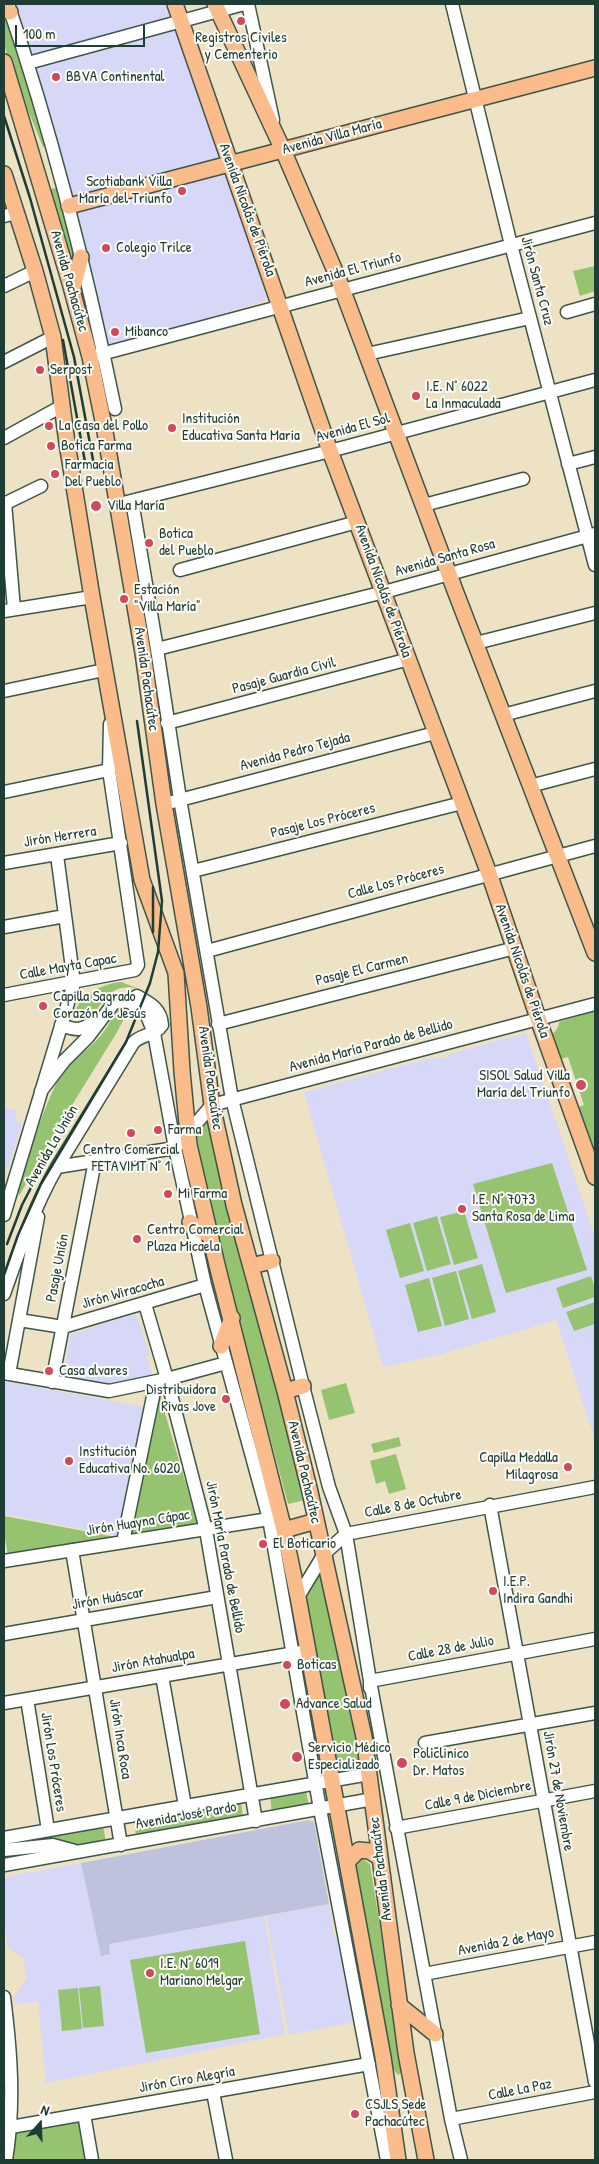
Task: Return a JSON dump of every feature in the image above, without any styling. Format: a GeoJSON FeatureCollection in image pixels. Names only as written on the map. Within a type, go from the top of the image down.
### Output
{"type":"FeatureCollection","features":[{"type":"Feature","properties":{"kind":"main road","name":"Avenida Nicolás de Piérola"},"geometry":{"type":"LineString","coordinates":[[175,4],[330,451],[489,873],[538,1019],[595,1177]]}},
{"type":"Feature","properties":{"kind":"main road"},"geometry":{"type":"LineString","coordinates":[[216,7],[280,143],[343,290],[530,786],[558,856],[590,927],[595,953]]}},
{"type":"Feature","properties":{"kind":"main road","name":"Avenida Pachacútec"},"geometry":{"type":"LineString","coordinates":[[4,62],[72,290],[97,356],[125,502],[164,804],[196,982],[212,1105],[251,1266],[285,1391],[324,1554],[364,1737],[399,2005],[413,2096],[426,2160]]}},
{"type":"Feature","properties":{"kind":"main road","name":"Avenida Villa María"},"geometry":{"type":"LineString","coordinates":[[69,206],[230,163],[280,143],[474,100],[595,68]]}},
{"type":"Feature","properties":{"kind":"main road","name":"Avenida Pachacútec"},"geometry":{"type":"LineString","coordinates":[[4,174],[10,215],[35,271],[53,337],[92,598],[142,880],[176,973],[188,1134],[211,1236],[284,1530],[298,1597],[301,1652],[331,1781],[347,1862],[389,2093],[398,2160]]}},
{"type":"Feature","properties":{"kind":"main road"},"geometry":{"type":"LineString","coordinates":[[72,290],[81,257]]}},
{"type":"Feature","properties":{"kind":"main road"},"geometry":{"type":"LineString","coordinates":[[190,1222],[211,1236]]}},
{"type":"Feature","properties":{"kind":"main road"},"geometry":{"type":"LineString","coordinates":[[251,1266],[272,1261]]}},
{"type":"Feature","properties":{"kind":"main road"},"geometry":{"type":"LineString","coordinates":[[221,1346],[232,1318]]}},
{"type":"Feature","properties":{"kind":"main road"},"geometry":{"type":"LineString","coordinates":[[285,1391],[303,1386]]}},
{"type":"Feature","properties":{"kind":"main road"},"geometry":{"type":"LineString","coordinates":[[284,1530],[316,1521]]}},
{"type":"Feature","properties":{"kind":"main road"},"geometry":{"type":"LineString","coordinates":[[347,1862],[354,1852],[364,1849],[379,1857]]}},
{"type":"Feature","properties":{"kind":"main road"},"geometry":{"type":"LineString","coordinates":[[399,2005],[435,2034]]}},
{"type":"Feature","properties":{"kind":"main road","name":"Avenida Pachacútec"},"geometry":{"type":"LineString","coordinates":[[389,2093],[406,2160]]}},
{"type":"Feature","properties":{"kind":"main road","name":"Avenida Pachacútec"},"geometry":{"type":"LineString","coordinates":[[413,2096],[417,2160]]}},
{"type":"Feature","properties":{"kind":"street"},"geometry":{"type":"LineString","coordinates":[[28,63],[181,20],[216,7],[244,4]]}},
{"type":"Feature","properties":{"kind":"street"},"geometry":{"type":"LineString","coordinates":[[248,4],[280,143]]}},
{"type":"Feature","properties":{"kind":"street","name":"Jirón Santa Cruz"},"geometry":{"type":"LineString","coordinates":[[452,4],[474,100],[551,392],[568,464],[591,535],[595,565]]}},
{"type":"Feature","properties":{"kind":"street","name":"Avenida Pachacútec"},"geometry":{"type":"LineString","coordinates":[[7,8],[28,63],[69,206],[81,257],[97,356],[116,409]]}},
{"type":"Feature","properties":{"kind":"street","name":"Avenida El Triunfo"},"geometry":{"type":"LineString","coordinates":[[97,356],[595,223]]}},
{"type":"Feature","properties":{"kind":"street"},"geometry":{"type":"LineString","coordinates":[[4,286],[35,271]]}},
{"type":"Feature","properties":{"kind":"street"},"geometry":{"type":"LineString","coordinates":[[567,312],[595,304]]}},
{"type":"Feature","properties":{"kind":"street"},"geometry":{"type":"LineString","coordinates":[[367,354],[530,318]]}},
{"type":"Feature","properties":{"kind":"street"},"geometry":{"type":"LineString","coordinates":[[4,362],[53,337]]}},
{"type":"Feature","properties":{"kind":"street","name":"Avenida El Sol"},"geometry":{"type":"LineString","coordinates":[[125,502],[330,451],[595,380]]}},
{"type":"Feature","properties":{"kind":"street"},"geometry":{"type":"LineString","coordinates":[[4,438],[62,406]]}},
{"type":"Feature","properties":{"kind":"street"},"geometry":{"type":"LineString","coordinates":[[568,464],[595,457]]}},
{"type":"Feature","properties":{"kind":"street"},"geometry":{"type":"LineString","coordinates":[[424,505],[523,479]]}},
{"type":"Feature","properties":{"kind":"street"},"geometry":{"type":"LineString","coordinates":[[41,486],[4,504],[9,610],[92,598]]}},
{"type":"Feature","properties":{"kind":"street","name":"Avenida Pachacútec"},"geometry":{"type":"LineString","coordinates":[[125,502],[157,649],[167,723],[232,1099],[303,1386],[330,1487],[346,1534],[396,1828],[451,2119],[461,2160]]}},
{"type":"Feature","properties":{"kind":"street"},"geometry":{"type":"LineString","coordinates":[[180,570],[357,522]]}},
{"type":"Feature","properties":{"kind":"street","name":"Avenida Santa Rosa"},"geometry":{"type":"LineString","coordinates":[[157,649],[384,592],[591,535]]}},
{"type":"Feature","properties":{"kind":"street"},"geometry":{"type":"LineString","coordinates":[[476,643],[595,613]]}},
{"type":"Feature","properties":{"kind":"street","name":"Pasaje Guardia Civil"},"geometry":{"type":"LineString","coordinates":[[167,723],[408,659]]}},
{"type":"Feature","properties":{"kind":"street"},"geometry":{"type":"LineString","coordinates":[[4,691],[104,670]]}},
{"type":"Feature","properties":{"kind":"street"},"geometry":{"type":"LineString","coordinates":[[503,715],[595,691]]}},
{"type":"Feature","properties":{"kind":"street","name":"Avenida Pachacútec"},"geometry":{"type":"LineString","coordinates":[[110,704],[109,770],[121,843],[137,969]]}},
{"type":"Feature","properties":{"kind":"street","name":"Avenida Pedro Tejada"},"geometry":{"type":"LineString","coordinates":[[164,804],[435,733]]}},
{"type":"Feature","properties":{"kind":"street"},"geometry":{"type":"LineString","coordinates":[[530,786],[595,769]]}},
{"type":"Feature","properties":{"kind":"street"},"geometry":{"type":"LineString","coordinates":[[4,792],[109,770]]}},
{"type":"Feature","properties":{"kind":"street","name":"Pasaje Los Próceres"},"geometry":{"type":"LineString","coordinates":[[193,871],[462,803]]}},
{"type":"Feature","properties":{"kind":"street","name":"Jirón Herrera"},"geometry":{"type":"LineString","coordinates":[[4,863],[121,843]]}},
{"type":"Feature","properties":{"kind":"street","name":"Calle Los Próceres"},"geometry":{"type":"LineString","coordinates":[[207,951],[489,873],[595,846]]}},
{"type":"Feature","properties":{"kind":"street"},"geometry":{"type":"LineString","coordinates":[[57,855],[74,983],[61,1025],[59,1058]]}},
{"type":"Feature","properties":{"kind":"street"},"geometry":{"type":"LineString","coordinates":[[4,927],[65,916]]}},
{"type":"Feature","properties":{"kind":"street","name":"Pasaje El Carmen"},"geometry":{"type":"LineString","coordinates":[[218,1024],[514,948]]}},
{"type":"Feature","properties":{"kind":"street","name":"Calle Mayta Capac"},"geometry":{"type":"LineString","coordinates":[[4,995],[74,983],[137,969]]}},
{"type":"Feature","properties":{"kind":"street"},"geometry":{"type":"LineString","coordinates":[[59,1058],[88,1036],[110,1007],[119,1002],[129,1002],[143,1009],[148,1014],[154,1033],[162,1026],[157,1010],[147,1001],[128,994],[111,999],[86,1028],[75,1030],[61,1025]]}},
{"type":"Feature","properties":{"kind":"street","name":"Avenida María Parado de Bellido"},"geometry":{"type":"LineString","coordinates":[[538,1019],[543,1014],[595,999]]}},
{"type":"Feature","properties":{"kind":"street","name":"Avenida María Parado de Bellido"},"geometry":{"type":"LineString","coordinates":[[212,1105],[595,1004]]}},
{"type":"Feature","properties":{"kind":"street","name":"Avenida Pachacútec"},"geometry":{"type":"LineString","coordinates":[[154,1033],[190,1222],[221,1346],[269,1519],[301,1652],[315,1784],[387,2160]]}},
{"type":"Feature","properties":{"kind":"street","name":"Avenida La Unión"},"geometry":{"type":"LineString","coordinates":[[4,1294],[22,1242],[57,1167],[133,1043],[141,1036],[154,1033]]}},
{"type":"Feature","properties":{"kind":"street","name":"Avenida La Unión"},"geometry":{"type":"LineString","coordinates":[[4,1215],[9,1183],[41,1091],[59,1058]]}},
{"type":"Feature","properties":{"kind":"street"},"geometry":{"type":"LineString","coordinates":[[57,1167],[175,1148],[212,1105]]}},
{"type":"Feature","properties":{"kind":"street","name":"Pasaje Unión"},"geometry":{"type":"LineString","coordinates":[[52,1382],[95,1161]]}},
{"type":"Feature","properties":{"kind":"street"},"geometry":{"type":"LineString","coordinates":[[40,1200],[19,1320],[7,1374],[109,1391],[226,1363]]}},
{"type":"Feature","properties":{"kind":"street","name":"Jirón Wiracocha"},"geometry":{"type":"LineString","coordinates":[[19,1320],[63,1327],[205,1285]]}},
{"type":"Feature","properties":{"kind":"street","name":"Jirón María Parado de Bellido"},"geometry":{"type":"LineString","coordinates":[[145,1304],[161,1380],[206,1530],[256,1820]]}},
{"type":"Feature","properties":{"kind":"street"},"geometry":{"type":"LineString","coordinates":[[123,1542],[161,1380]]}},
{"type":"Feature","properties":{"kind":"street","name":"Calle 8 de Octubre"},"geometry":{"type":"LineString","coordinates":[[346,1534],[595,1487]]}},
{"type":"Feature","properties":{"kind":"street","name":"Jirón 27 de Noviembre"},"geometry":{"type":"LineString","coordinates":[[490,1506],[595,2082]]}},
{"type":"Feature","properties":{"kind":"street","name":"Jirón Huayna Cápac"},"geometry":{"type":"LineString","coordinates":[[4,1560],[269,1519]]}},
{"type":"Feature","properties":{"kind":"street"},"geometry":{"type":"LineString","coordinates":[[298,1597],[324,1554],[346,1534]]}},
{"type":"Feature","properties":{"kind":"street","name":"Jirón Huayna Cápac"},"geometry":{"type":"LineString","coordinates":[[4,1567],[59,1557],[72,1550]]}},
{"type":"Feature","properties":{"kind":"street","name":"Jirón Inca Roca"},"geometry":{"type":"LineString","coordinates":[[72,1550],[121,1844]]}},
{"type":"Feature","properties":{"kind":"street","name":"Jirón Huáscar"},"geometry":{"type":"LineString","coordinates":[[4,1634],[217,1597]]}},
{"type":"Feature","properties":{"kind":"street","name":"Calle 28 de Julio"},"geometry":{"type":"LineString","coordinates":[[370,1681],[595,1639]]}},
{"type":"Feature","properties":{"kind":"street","name":"Jirón Atahualpa"},"geometry":{"type":"LineString","coordinates":[[4,1703],[301,1652]]}},
{"type":"Feature","properties":{"kind":"street"},"geometry":{"type":"LineString","coordinates":[[162,1676],[185,1806]]}},
{"type":"Feature","properties":{"kind":"street"},"geometry":{"type":"LineString","coordinates":[[364,1737],[370,1712],[370,1681]]}},
{"type":"Feature","properties":{"kind":"street","name":"Jirón Los Próceres"},"geometry":{"type":"LineString","coordinates":[[27,1699],[48,1830]]}},
{"type":"Feature","properties":{"kind":"street"},"geometry":{"type":"LineString","coordinates":[[425,1743],[595,1713]]}},
{"type":"Feature","properties":{"kind":"street","name":"Avenida José Pardo"},"geometry":{"type":"LineString","coordinates":[[4,1838],[369,1774]]}},
{"type":"Feature","properties":{"kind":"street","name":"Calle 9 de Diciembre"},"geometry":{"type":"LineString","coordinates":[[396,1828],[595,1791]]}},
{"type":"Feature","properties":{"kind":"street","name":"Avenida José Pardo"},"geometry":{"type":"LineString","coordinates":[[4,1865],[373,1799]]}},
{"type":"Feature","properties":{"kind":"street"},"geometry":{"type":"LineString","coordinates":[[4,1850],[53,1845],[78,1852]]}},
{"type":"Feature","properties":{"kind":"street","name":"Avenida 2 de Mayo"},"geometry":{"type":"LineString","coordinates":[[424,1974],[595,1942]]}},
{"type":"Feature","properties":{"kind":"street"},"geometry":{"type":"LineString","coordinates":[[4,1997],[11,2050],[12,2085],[11,2127],[6,2160]]}},
{"type":"Feature","properties":{"kind":"street","name":"Jirón Ciro Alegría"},"geometry":{"type":"LineString","coordinates":[[11,2127],[369,2064]]}},
{"type":"Feature","properties":{"kind":"street"},"geometry":{"type":"LineString","coordinates":[[213,2092],[226,2160]]}},
{"type":"Feature","properties":{"kind":"street","name":"Calle La Paz"},"geometry":{"type":"LineString","coordinates":[[451,2119],[595,2092]]}},
{"type":"Feature","properties":{"kind":"street"},"geometry":{"type":"LineString","coordinates":[[84,2114],[92,2160]]}},
{"type":"Feature","properties":{"kind":"shaded area"},"geometry":{"type":"Polygon","coordinates":[[[4,4],[168,4],[268,300],[109,347],[4,4]]]}},
{"type":"Feature","properties":{"kind":"shaded area","name":"I.E. N° 7073 Santa Rosa de Lima"},"geometry":{"type":"Polygon","coordinates":[[[526,1033],[595,1237],[595,1440],[556,1320],[438,1355],[383,1367],[304,1092],[434,1057],[438,1059],[448,1057],[449,1054],[526,1033]]]}},
{"type":"Feature","properties":{"kind":"shaded area"},"geometry":{"type":"Polygon","coordinates":[[[4,1107],[17,1111],[15,1120],[22,1123],[8,1169],[4,1168],[4,1107]]]}},
{"type":"Feature","properties":{"kind":"shaded area"},"geometry":{"type":"Polygon","coordinates":[[[136,1314],[150,1355],[146,1356],[153,1375],[109,1384],[63,1376],[71,1334],[136,1314]]]}},
{"type":"Feature","properties":{"kind":"shaded area","name":"Institución Educativa No. 6020"},"geometry":{"type":"Polygon","coordinates":[[[4,1381],[144,1407],[119,1536],[4,1514],[4,1381]]]}},
{"type":"Feature","properties":{"kind":"shaded area"},"geometry":{"type":"Polygon","coordinates":[[[309,1820],[314,1822],[329,1904],[109,1944],[110,1954],[101,1956],[81,1863],[309,1820]]]}},
{"type":"Feature","properties":{"kind":"shaded area","name":"I.E. N° 6019 Mariano Melgar"},"geometry":{"type":"Polygon","coordinates":[[[81,1863],[101,1956],[109,1944],[264,1916],[285,2034],[46,2083],[38,2002],[13,2004],[13,1998],[27,1979],[23,1958],[8,1947],[4,1917],[4,1877],[81,1863]]]}},
{"type":"Feature","properties":{"kind":"shaded area"},"geometry":{"type":"Polygon","coordinates":[[[329,1904],[334,1935],[336,1936],[355,2022],[289,2035],[266,1916],[329,1904]]]}},
{"type":"Feature","properties":{"kind":"green space"},"geometry":{"type":"Polygon","coordinates":[[[4,10],[47,147],[43,147],[27,108],[22,105],[4,44],[4,10]]]}},
{"type":"Feature","properties":{"kind":"green space"},"geometry":{"type":"Polygon","coordinates":[[[59,188],[99,349],[92,351],[49,189],[59,188]]]}},
{"type":"Feature","properties":{"kind":"green space"},"geometry":{"type":"Polygon","coordinates":[[[595,266],[595,291],[580,296],[573,271],[595,266]]]}},
{"type":"Feature","properties":{"kind":"green space"},"geometry":{"type":"Polygon","coordinates":[[[121,982],[137,988],[126,987],[118,989],[111,993],[91,1016],[84,1021],[76,1019],[76,1011],[79,1004],[90,993],[106,985],[121,982]]]}},
{"type":"Feature","properties":{"kind":"green space"},"geometry":{"type":"Polygon","coordinates":[[[132,1004],[19,1196],[23,1173],[36,1134],[50,1096],[62,1073],[69,1064],[100,1037],[120,1007],[132,1004]]]}},
{"type":"Feature","properties":{"kind":"green space","name":"SISOL Salud Villa María del Triunfo"},"geometry":{"type":"Polygon","coordinates":[[[595,1011],[595,1160],[575,1108],[584,1105],[568,1057],[558,1060],[549,1035],[556,1030],[559,1022],[595,1011]]]}},
{"type":"Feature","properties":{"kind":"green space"},"geometry":{"type":"Polygon","coordinates":[[[208,1118],[305,1500],[288,1504],[197,1167],[193,1142],[208,1118]]]}},
{"type":"Feature","properties":{"kind":"green space"},"geometry":{"type":"Polygon","coordinates":[[[552,1163],[587,1270],[506,1293],[473,1184],[552,1163]]]}},
{"type":"Feature","properties":{"kind":"green space"},"geometry":{"type":"Polygon","coordinates":[[[464,1211],[478,1258],[454,1265],[440,1217],[464,1211]]]}},
{"type":"Feature","properties":{"kind":"green space"},"geometry":{"type":"Polygon","coordinates":[[[437,1216],[451,1264],[427,1271],[413,1223],[437,1216]]]}},
{"type":"Feature","properties":{"kind":"green space"},"geometry":{"type":"Polygon","coordinates":[[[410,1223],[424,1271],[400,1278],[386,1230],[410,1223]]]}},
{"type":"Feature","properties":{"kind":"green space"},"geometry":{"type":"Polygon","coordinates":[[[482,1264],[496,1312],[472,1319],[458,1271],[482,1264]]]}},
{"type":"Feature","properties":{"kind":"green space"},"geometry":{"type":"Polygon","coordinates":[[[456,1271],[469,1319],[445,1326],[432,1278],[456,1271]]]}},
{"type":"Feature","properties":{"kind":"green space"},"geometry":{"type":"Polygon","coordinates":[[[591,1276],[595,1288],[595,1297],[563,1308],[556,1288],[591,1276]]]}},
{"type":"Feature","properties":{"kind":"green space"},"geometry":{"type":"Polygon","coordinates":[[[429,1278],[442,1326],[418,1332],[405,1285],[429,1278]]]}},
{"type":"Feature","properties":{"kind":"green space"},"geometry":{"type":"Polygon","coordinates":[[[595,1302],[595,1324],[574,1331],[566,1312],[595,1302]]]}},
{"type":"Feature","properties":{"kind":"green space"},"geometry":{"type":"Polygon","coordinates":[[[346,1383],[355,1413],[329,1420],[321,1390],[346,1383]]]}},
{"type":"Feature","properties":{"kind":"green space"},"geometry":{"type":"Polygon","coordinates":[[[157,1386],[198,1525],[128,1537],[157,1386]]]}},
{"type":"Feature","properties":{"kind":"green space"},"geometry":{"type":"Polygon","coordinates":[[[399,1437],[401,1446],[374,1453],[371,1444],[399,1437]]]}},
{"type":"Feature","properties":{"kind":"green space"},"geometry":{"type":"Polygon","coordinates":[[[396,1454],[406,1489],[389,1494],[385,1481],[376,1484],[370,1461],[396,1454]]]}},
{"type":"Feature","properties":{"kind":"green space"},"geometry":{"type":"Polygon","coordinates":[[[4,1516],[121,1538],[8,1556],[4,1533],[4,1516]]]}},
{"type":"Feature","properties":{"kind":"green space"},"geometry":{"type":"Polygon","coordinates":[[[321,1572],[361,1758],[353,1773],[342,1775],[334,1764],[306,1599],[309,1587],[321,1572]]]}},
{"type":"Feature","properties":{"kind":"green space"},"geometry":{"type":"Polygon","coordinates":[[[306,1791],[309,1807],[272,1813],[270,1797],[306,1791]]]}},
{"type":"Feature","properties":{"kind":"green space"},"geometry":{"type":"Polygon","coordinates":[[[241,1801],[243,1818],[136,1836],[134,1819],[241,1801]]]}},
{"type":"Feature","properties":{"kind":"green space"},"geometry":{"type":"Polygon","coordinates":[[[103,1825],[106,1843],[4,1863],[4,1842],[103,1825]]]}},
{"type":"Feature","properties":{"kind":"green space"},"geometry":{"type":"Polygon","coordinates":[[[361,1858],[370,1864],[403,2071],[398,2075],[393,2069],[355,1867],[361,1858]]]}},
{"type":"Feature","properties":{"kind":"green space"},"geometry":{"type":"Polygon","coordinates":[[[245,1941],[260,2034],[146,2053],[130,1960],[245,1941]]]}},
{"type":"Feature","properties":{"kind":"green space"},"geometry":{"type":"Polygon","coordinates":[[[100,1986],[104,2026],[83,2028],[79,1988],[100,1986]]]}},
{"type":"Feature","properties":{"kind":"green space"},"geometry":{"type":"Polygon","coordinates":[[[78,1988],[82,2029],[62,2031],[58,1990],[78,1988]]]}},
{"type":"Feature","properties":{"kind":"green space"},"geometry":{"type":"Polygon","coordinates":[[[82,2118],[90,2160],[9,2160],[14,2128],[82,2118]]]}},
{"type":"Feature","properties":{"kind":"railway"},"geometry":{"type":"LineString","coordinates":[[4,116],[30,198],[74,357],[93,460]]}},
{"type":"Feature","properties":{"kind":"railway"},"geometry":{"type":"LineString","coordinates":[[63,340],[85,462]]}},
{"type":"Feature","properties":{"kind":"railway"},"geometry":{"type":"LineString","coordinates":[[4,1275],[18,1235],[41,1184],[126,1042],[150,983],[158,952],[162,901],[137,721]]}},
{"type":"Feature","properties":{"kind":"railway"},"geometry":{"type":"LineString","coordinates":[[153,887],[153,932]]}},
{"type":"Feature","properties":{"kind":"railway"},"geometry":{"type":"LineString","coordinates":[[7,1244],[22,1205],[37,1176]]}},
{"type":"Feature","properties":{"kind":"place","name":"Registros Civiles y Cementerio"},"geometry":{"type":"Point","coordinates":[241,21]}},
{"type":"Feature","properties":{"kind":"place","name":"BBVA Continental"},"geometry":{"type":"Point","coordinates":[56,77]}},
{"type":"Feature","properties":{"kind":"place","name":"Scotiabank Villa María del Triunfo"},"geometry":{"type":"Point","coordinates":[182,191]}},
{"type":"Feature","properties":{"kind":"place","name":"Colegio Trilce"},"geometry":{"type":"Point","coordinates":[106,248]}},
{"type":"Feature","properties":{"kind":"place","name":"Mibanco"},"geometry":{"type":"Point","coordinates":[115,332]}},
{"type":"Feature","properties":{"kind":"place","name":"Serpost"},"geometry":{"type":"Point","coordinates":[40,370]}},
{"type":"Feature","properties":{"kind":"place","name":"I.E. N° 6022 La Inmaculada"},"geometry":{"type":"Point","coordinates":[416,396]}},
{"type":"Feature","properties":{"kind":"place","name":"La Casa del Pollo"},"geometry":{"type":"Point","coordinates":[49,426]}},
{"type":"Feature","properties":{"kind":"place","name":"Institución Educativa Santa Maria"},"geometry":{"type":"Point","coordinates":[172,428]}},
{"type":"Feature","properties":{"kind":"place","name":"Botica Farma"},"geometry":{"type":"Point","coordinates":[51,446]}},
{"type":"Feature","properties":{"kind":"place","name":"Farmacia Del Pueblo"},"geometry":{"type":"Point","coordinates":[55,474]}},
{"type":"Feature","properties":{"kind":"place","name":"Villa María"},"geometry":{"type":"Point","coordinates":[96,506]}},
{"type":"Feature","properties":{"kind":"place","name":"Botica del Pueblo"},"geometry":{"type":"Point","coordinates":[149,543]}},
{"type":"Feature","properties":{"kind":"place","name":"Estación \"Villa María\""},"geometry":{"type":"Point","coordinates":[124,599]}},
{"type":"Feature","properties":{"kind":"place","name":"Capilla Sagrado Corazón de Jesús"},"geometry":{"type":"Point","coordinates":[43,1006]}},
{"type":"Feature","properties":{"kind":"place","name":"SISOL Salud Villa María del Triunfo"},"geometry":{"type":"Point","coordinates":[581,1085]}},
{"type":"Feature","properties":{"kind":"place","name":"Farma"},"geometry":{"type":"Point","coordinates":[158,1130]}},
{"type":"Feature","properties":{"kind":"place","name":"Centro Comercial FETAVIMT N° 1"},"geometry":{"type":"Point","coordinates":[131,1133]}},
{"type":"Feature","properties":{"kind":"place","name":"Mi Farma"},"geometry":{"type":"Point","coordinates":[168,1194]}},
{"type":"Feature","properties":{"kind":"place","name":"I.E. N° 7073 Santa Rosa de Lima"},"geometry":{"type":"Point","coordinates":[462,1209]}},
{"type":"Feature","properties":{"kind":"place","name":"Centro Comercial Plaza Micaela"},"geometry":{"type":"Point","coordinates":[137,1239]}},
{"type":"Feature","properties":{"kind":"place","name":"Casa alvares"},"geometry":{"type":"Point","coordinates":[49,1371]}},
{"type":"Feature","properties":{"kind":"place","name":"Distribuidora Rivas Jove"},"geometry":{"type":"Point","coordinates":[226,1399]}},
{"type":"Feature","properties":{"kind":"place","name":"Institución Educativa No. 6020"},"geometry":{"type":"Point","coordinates":[69,1461]}},
{"type":"Feature","properties":{"kind":"place","name":"Capilla Medalla Milagrosa"},"geometry":{"type":"Point","coordinates":[568,1467]}},
{"type":"Feature","properties":{"kind":"place","name":"El Boticario"},"geometry":{"type":"Point","coordinates":[263,1544]}},
{"type":"Feature","properties":{"kind":"place","name":"I.E.P. Indira Gandhi"},"geometry":{"type":"Point","coordinates":[493,1591]}},
{"type":"Feature","properties":{"kind":"place","name":"Boticas"},"geometry":{"type":"Point","coordinates":[287,1665]}},
{"type":"Feature","properties":{"kind":"place","name":"Advance Salud"},"geometry":{"type":"Point","coordinates":[285,1704]}},
{"type":"Feature","properties":{"kind":"place","name":"Servicio Médico Especializado"},"geometry":{"type":"Point","coordinates":[297,1757]}},
{"type":"Feature","properties":{"kind":"place","name":"Policlinico Dr. Matos"},"geometry":{"type":"Point","coordinates":[402,1763]}},
{"type":"Feature","properties":{"kind":"place","name":"I.E. N° 6019 Mariano Melgar"},"geometry":{"type":"Point","coordinates":[150,1973]}},
{"type":"Feature","properties":{"kind":"place","name":"CSJLS Sede Pachacútec"},"geometry":{"type":"Point","coordinates":[355,2114]}}]}
